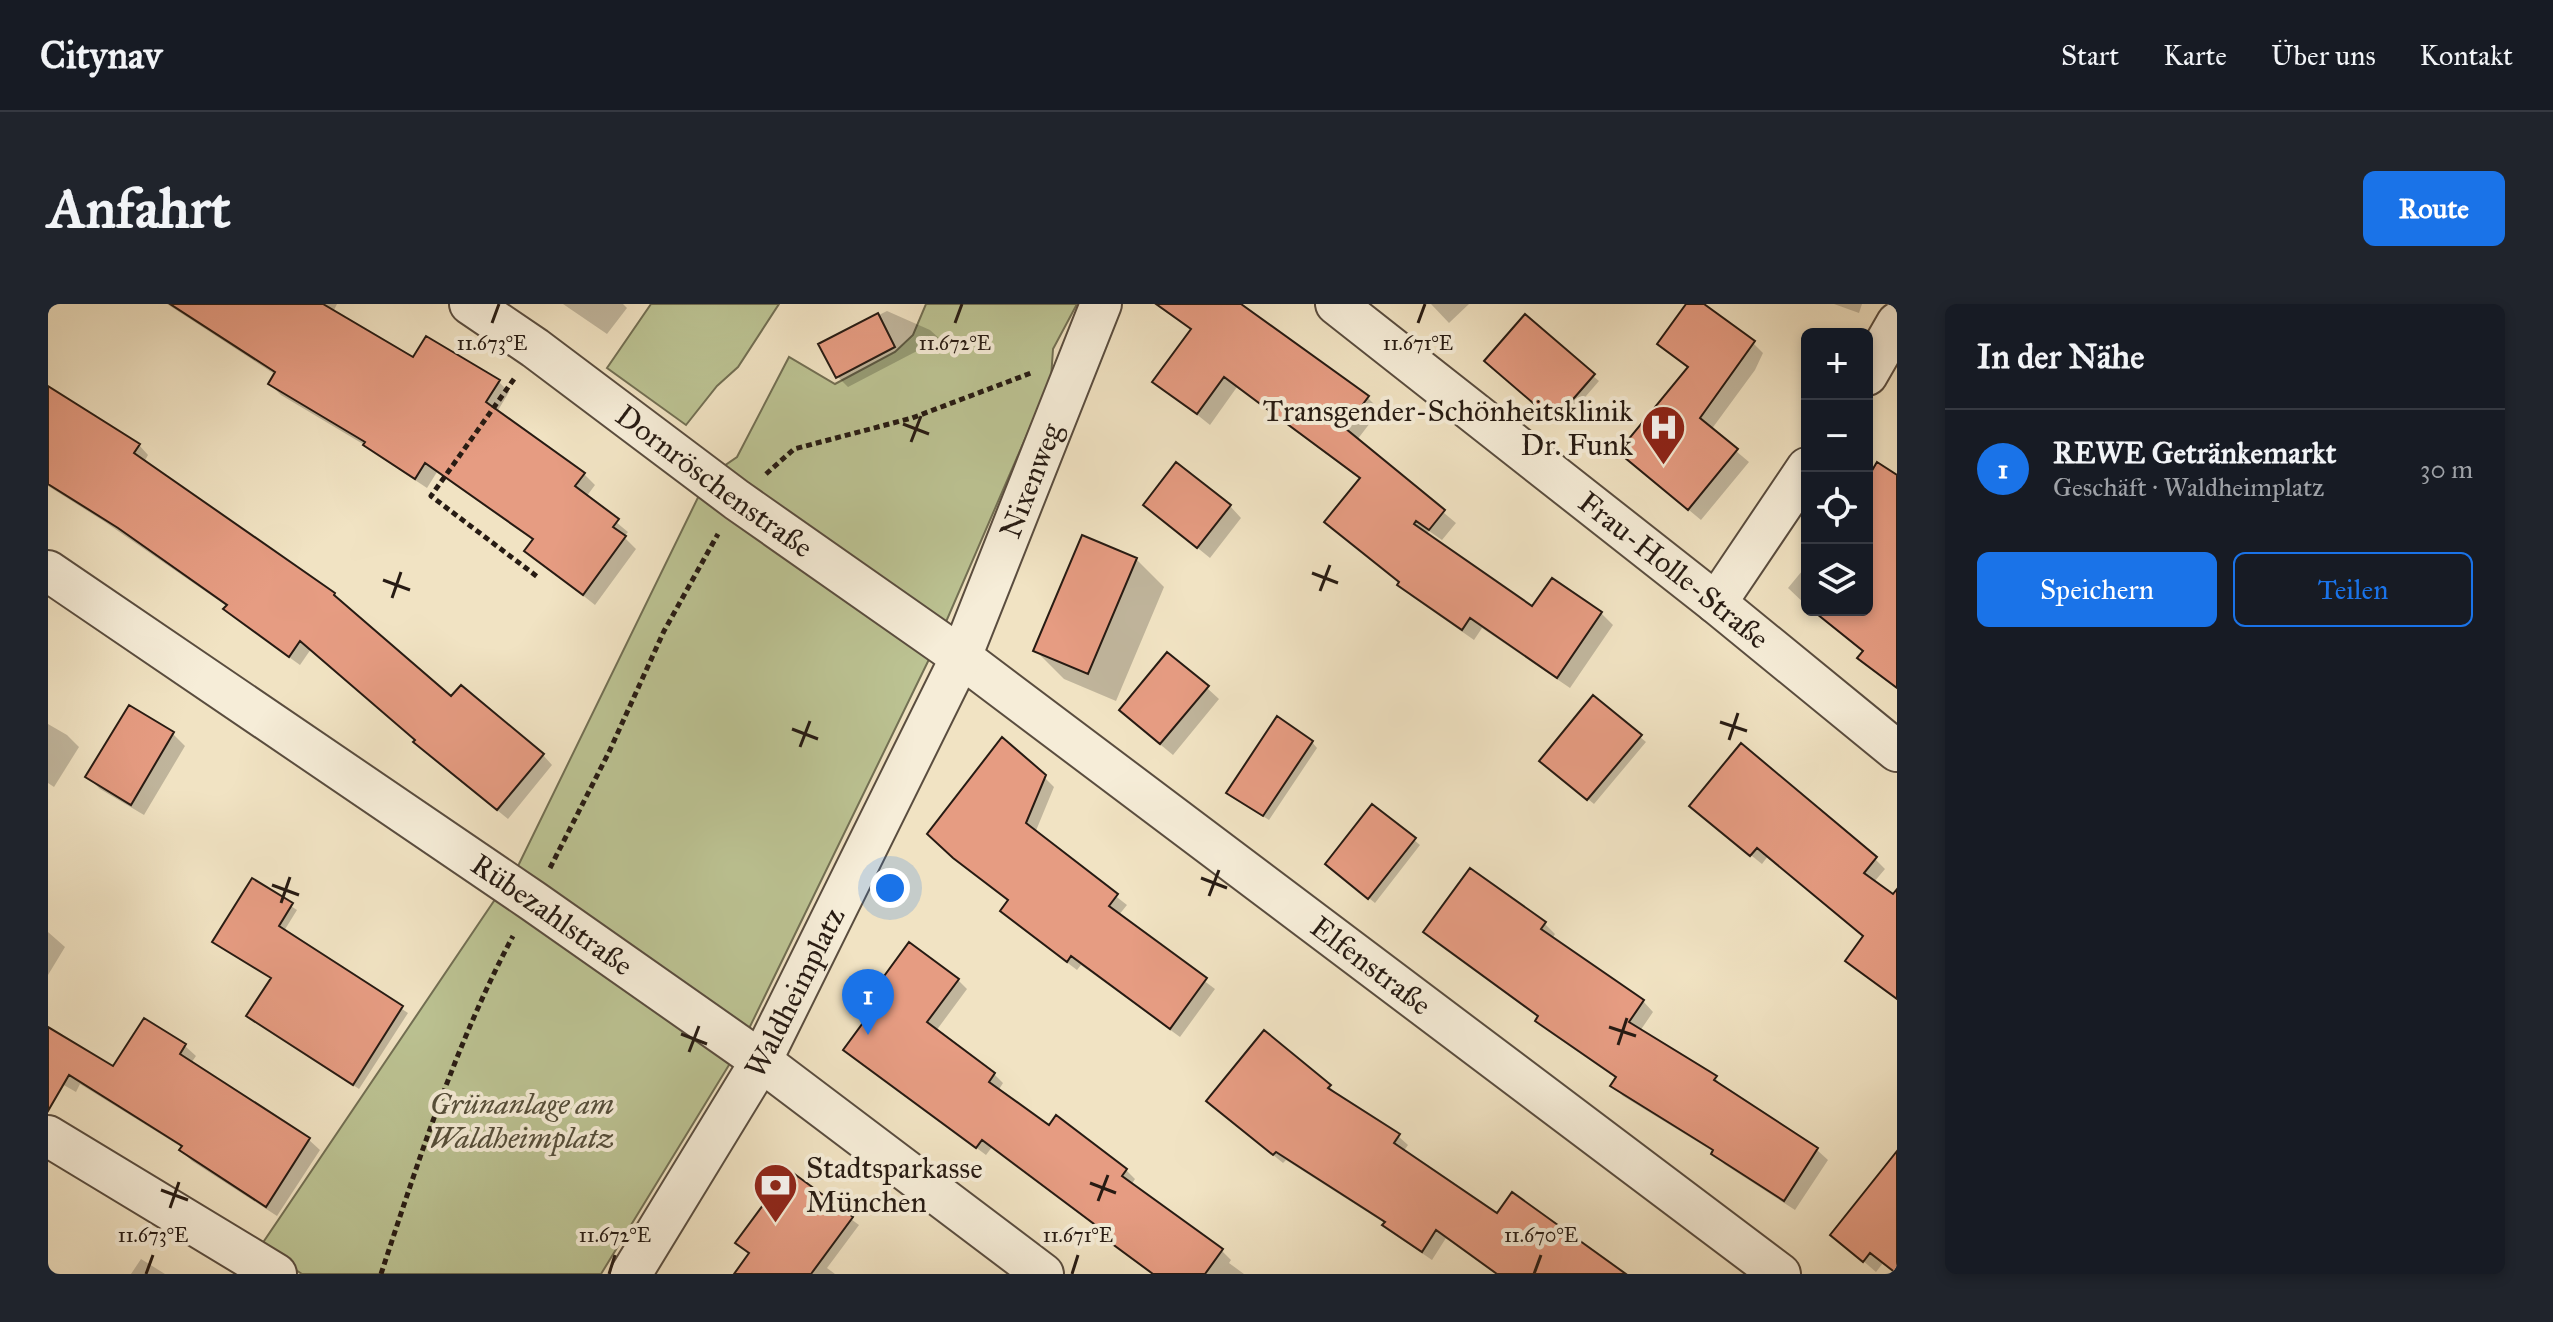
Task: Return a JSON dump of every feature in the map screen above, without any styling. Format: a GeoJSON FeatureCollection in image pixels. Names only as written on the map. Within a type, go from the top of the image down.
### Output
{"type":"FeatureCollection","features":[{"type":"Feature","properties":{"kind":"street","name":"Dornröschenstraße"},"geometry":{"type":"LineString","coordinates":[[470,304],[535,348],[737,500],[961,657]]}},
{"type":"Feature","properties":{"kind":"street","name":"Nixenweg"},"geometry":{"type":"LineString","coordinates":[[961,657],[1101,304]]}},
{"type":"Feature","properties":{"kind":"street","name":"Frau-Holle-Straße"},"geometry":{"type":"LineString","coordinates":[[1336,304],[1716,603],[1897,751]]}},
{"type":"Feature","properties":{"kind":"street"},"geometry":{"type":"LineString","coordinates":[[1873,365],[1897,323]]}},
{"type":"Feature","properties":{"kind":"street"},"geometry":{"type":"LineString","coordinates":[[1716,603],[1804,472]]}},
{"type":"Feature","properties":{"kind":"street","name":"Rübezahlstraße"},"geometry":{"type":"LineString","coordinates":[[48,571],[533,901],[761,1061],[1043,1274]]}},
{"type":"Feature","properties":{"kind":"street","name":"Waldheimplatz"},"geometry":{"type":"LineString","coordinates":[[631,1274],[761,1061],[961,657]]}},
{"type":"Feature","properties":{"kind":"street","name":"Elfenstraße"},"geometry":{"type":"LineString","coordinates":[[961,657],[1780,1274]]}},
{"type":"Feature","properties":{"kind":"street"},"geometry":{"type":"LineString","coordinates":[[48,1136],[276,1274]]}},
{"type":"Feature","properties":{"kind":"path"},"geometry":{"type":"LineString","coordinates":[[535,348],[431,496],[539,578]]}},
{"type":"Feature","properties":{"kind":"path"},"geometry":{"type":"LineString","coordinates":[[381,1274],[423,1148],[466,1036],[511,940],[609,752],[664,631],[737,500],[794,449],[912,418],[1081,354]]}},
{"type":"Feature","properties":{"kind":"green space"},"geometry":{"type":"Polygon","coordinates":[[[651,304],[779,304],[738,367],[717,386],[686,425],[607,368],[651,304]]]}},
{"type":"Feature","properties":{"kind":"green space","name":"Grünanlage am Waldheimplatz"},"geometry":{"type":"Polygon","coordinates":[[[926,304],[1077,304],[1053,349],[1051,379],[936,645],[740,1047],[601,1274],[302,1274],[260,1247],[519,864],[708,477],[737,457],[789,357],[835,384],[895,352],[913,335],[926,304]]]}},
{"type":"Feature","properties":{"kind":"building"},"geometry":{"type":"Polygon","coordinates":[[[170,304],[323,304],[413,357],[426,336],[500,380],[486,402],[585,473],[575,486],[619,519],[613,527],[626,536],[583,595],[524,551],[533,539],[425,463],[415,479],[363,445],[365,442],[268,384],[275,372],[170,304]]]}},
{"type":"Feature","properties":{"kind":"building"},"geometry":{"type":"Polygon","coordinates":[[[1156,304],[1241,304],[1369,396],[1345,428],[1445,510],[1429,530],[1416,521],[1414,524],[1532,606],[1552,578],[1602,612],[1557,678],[1470,618],[1462,630],[1397,585],[1399,582],[1324,522],[1360,478],[1224,377],[1197,414],[1152,382],[1191,329],[1156,304]]]}},
{"type":"Feature","properties":{"kind":"building"},"geometry":{"type":"Polygon","coordinates":[[[1686,304],[1704,304],[1755,341],[1700,418],[1738,449],[1688,510],[1618,452],[1688,367],[1657,344],[1686,304]]]}},
{"type":"Feature","properties":{"kind":"building"},"geometry":{"type":"Polygon","coordinates":[[[878,313],[895,347],[836,378],[818,344],[878,313]]]}},
{"type":"Feature","properties":{"kind":"building"},"geometry":{"type":"Polygon","coordinates":[[[1525,314],[1595,374],[1554,421],[1484,361],[1525,314]]]}},
{"type":"Feature","properties":{"kind":"building"},"geometry":{"type":"Polygon","coordinates":[[[48,386],[140,444],[134,453],[335,593],[451,696],[461,685],[544,754],[497,810],[413,742],[415,740],[300,641],[289,657],[223,609],[227,605],[118,528],[48,484],[48,386]]]}},
{"type":"Feature","properties":{"kind":"building"},"geometry":{"type":"Polygon","coordinates":[[[1176,462],[1231,505],[1197,548],[1143,505],[1176,462]]]}},
{"type":"Feature","properties":{"kind":"building"},"geometry":{"type":"Polygon","coordinates":[[[1877,462],[1897,475],[1897,688],[1857,658],[1863,651],[1819,616],[1873,616],[1873,469],[1877,462]]]}},
{"type":"Feature","properties":{"kind":"building"},"geometry":{"type":"Polygon","coordinates":[[[1082,535],[1137,558],[1088,674],[1033,651],[1082,535]]]}},
{"type":"Feature","properties":{"kind":"building"},"geometry":{"type":"Polygon","coordinates":[[[1167,652],[1209,686],[1160,744],[1119,710],[1167,652]]]}},
{"type":"Feature","properties":{"kind":"building"},"geometry":{"type":"Polygon","coordinates":[[[1593,695],[1642,735],[1587,800],[1539,761],[1593,695]]]}},
{"type":"Feature","properties":{"kind":"building"},"geometry":{"type":"Polygon","coordinates":[[[129,705],[174,732],[131,805],[85,777],[129,705]]]}},
{"type":"Feature","properties":{"kind":"building"},"geometry":{"type":"Polygon","coordinates":[[[1277,716],[1313,741],[1263,816],[1226,793],[1277,716]]]}},
{"type":"Feature","properties":{"kind":"building"},"geometry":{"type":"Polygon","coordinates":[[[1002,737],[1046,775],[1026,823],[1118,894],[1109,906],[1207,978],[1170,1029],[1071,956],[1067,962],[1000,911],[1008,900],[927,834],[1002,737]]]}},
{"type":"Feature","properties":{"kind":"building"},"geometry":{"type":"Polygon","coordinates":[[[1741,743],[1877,857],[1864,873],[1893,894],[1897,889],[1897,999],[1845,961],[1863,936],[1757,848],[1750,856],[1689,806],[1741,743]]]}},
{"type":"Feature","properties":{"kind":"building"},"geometry":{"type":"Polygon","coordinates":[[[1372,804],[1416,838],[1368,899],[1325,864],[1372,804]]]}},
{"type":"Feature","properties":{"kind":"building"},"geometry":{"type":"Polygon","coordinates":[[[1470,868],[1546,922],[1541,929],[1644,1000],[1629,1022],[1717,1076],[1714,1080],[1818,1148],[1784,1201],[1711,1154],[1713,1150],[1610,1086],[1616,1077],[1535,1021],[1538,1016],[1423,932],[1470,868]]]}},
{"type":"Feature","properties":{"kind":"building"},"geometry":{"type":"Polygon","coordinates":[[[252,878],[293,903],[279,926],[403,1006],[353,1085],[246,1016],[271,978],[212,942],[252,878]]]}},
{"type":"Feature","properties":{"kind":"building"},"geometry":{"type":"Polygon","coordinates":[[[909,942],[959,979],[927,1022],[995,1073],[989,1082],[1049,1125],[1056,1115],[1127,1169],[1122,1176],[1223,1249],[1205,1274],[1153,1274],[1111,1243],[1114,1239],[982,1140],[976,1148],[843,1050],[879,1001],[871,994],[909,942]]]}},
{"type":"Feature","properties":{"kind":"building"},"geometry":{"type":"Polygon","coordinates":[[[144,1018],[186,1044],[180,1054],[310,1138],[266,1207],[179,1150],[182,1146],[69,1075],[48,1111],[48,1027],[113,1066],[144,1018]]]}},
{"type":"Feature","properties":{"kind":"building"},"geometry":{"type":"Polygon","coordinates":[[[1264,1030],[1331,1085],[1328,1088],[1400,1134],[1394,1143],[1497,1213],[1512,1192],[1626,1274],[1497,1274],[1436,1230],[1422,1252],[1382,1225],[1385,1222],[1276,1152],[1273,1155],[1206,1101],[1264,1030]]]}},
{"type":"Feature","properties":{"kind":"building"},"geometry":{"type":"Polygon","coordinates":[[[1897,1151],[1897,1274],[1870,1253],[1863,1262],[1830,1235],[1897,1151]]]}},
{"type":"Feature","properties":{"kind":"building"},"geometry":{"type":"Polygon","coordinates":[[[789,1170],[853,1217],[811,1274],[734,1274],[749,1253],[735,1243],[789,1170]]]}},
{"type":"Feature","properties":{"kind":"place","name":"Transgender-Schönheitsklinik Dr. Funk"},"geometry":{"type":"Point","coordinates":[1664,467]}},
{"type":"Feature","properties":{"kind":"place","name":"REWE Getränkemarkt"},"geometry":{"type":"Point","coordinates":[868,1035]}},
{"type":"Feature","properties":{"kind":"place","name":"Stadtsparkasse München"},"geometry":{"type":"Point","coordinates":[775,1224]}}]}
